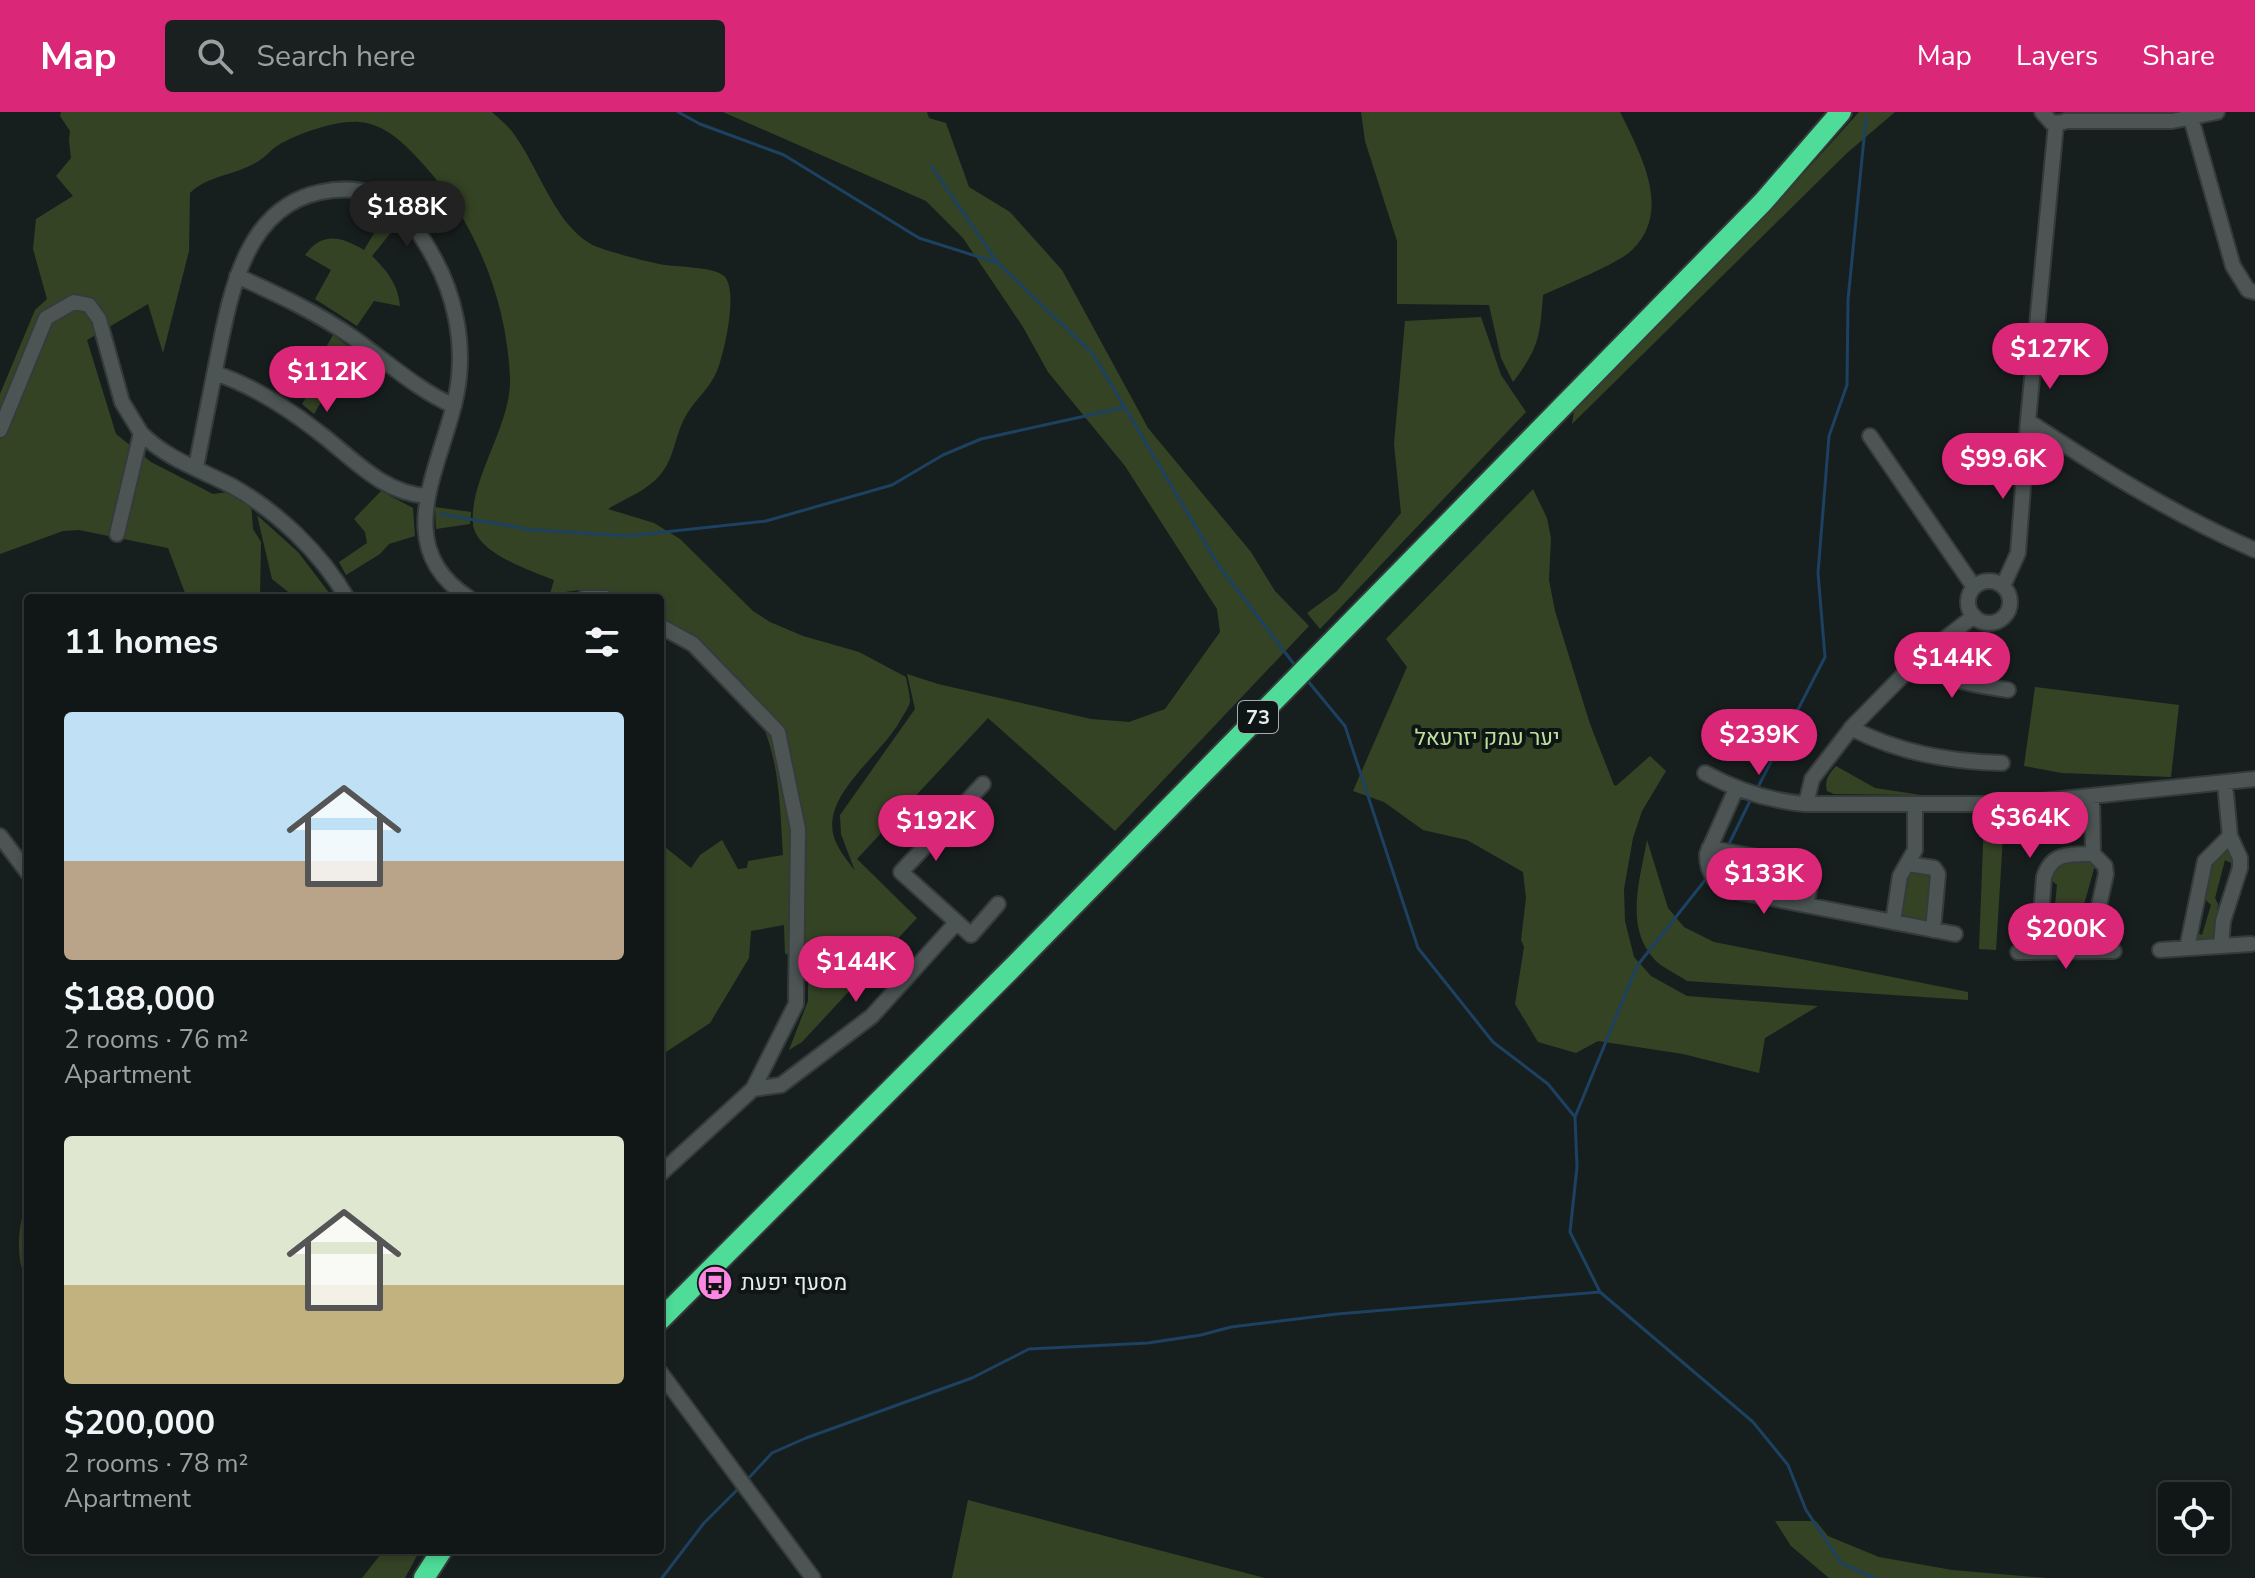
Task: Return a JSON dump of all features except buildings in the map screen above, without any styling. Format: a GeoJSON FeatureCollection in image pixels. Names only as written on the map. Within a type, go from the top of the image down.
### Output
{"type":"FeatureCollection","features":[{"type":"Feature","properties":{"kind":"highway","name":"73"},"geometry":{"type":"LineString","coordinates":[[1763,202],[1830,112]]}},
{"type":"Feature","properties":{"kind":"highway","name":"73"},"geometry":{"type":"LineString","coordinates":[[664,1316],[1015,965],[1763,202],[1841,112]]}},
{"type":"Feature","properties":{"kind":"highway","name":"73"},"geometry":{"type":"LineString","coordinates":[[664,1304],[749,1229]]}},
{"type":"Feature","properties":{"kind":"highway"},"geometry":{"type":"LineString","coordinates":[[424,1578],[440,1554]]}},
{"type":"Feature","properties":{"kind":"street"},"geometry":{"type":"LineString","coordinates":[[2139,112],[2164,112]]}},
{"type":"Feature","properties":{"kind":"street"},"geometry":{"type":"LineString","coordinates":[[2042,113],[2048,121],[2157,122],[2217,112]]}},
{"type":"Feature","properties":{"kind":"street"},"geometry":{"type":"LineString","coordinates":[[2191,118],[2233,266],[2248,290],[2255,292]]}},
{"type":"Feature","properties":{"kind":"street"},"geometry":{"type":"LineString","coordinates":[[2003,586],[2018,553],[2028,421],[2064,119]]}},
{"type":"Feature","properties":{"kind":"street"},"geometry":{"type":"LineString","coordinates":[[196,467],[237,276],[251,244],[270,219],[284,206],[300,198],[330,190],[357,190],[382,198],[395,207],[419,234],[440,269],[459,333],[461,354],[454,406],[427,496],[424,527],[432,558],[448,581],[464,594]]}},
{"type":"Feature","properties":{"kind":"street"},"geometry":{"type":"LineString","coordinates":[[237,276],[309,310],[375,354],[425,393],[454,406]]}},
{"type":"Feature","properties":{"kind":"street"},"geometry":{"type":"LineString","coordinates":[[0,430],[46,318],[74,302],[89,305],[99,319],[119,394],[141,433],[160,450],[236,488],[293,532],[328,570],[344,594]]}},
{"type":"Feature","properties":{"kind":"street"},"geometry":{"type":"LineString","coordinates":[[215,373],[248,385],[287,408],[389,487],[409,495],[427,496]]}},
{"type":"Feature","properties":{"kind":"street"},"geometry":{"type":"LineString","coordinates":[[2028,421],[2119,481],[2220,535],[2255,550]]}},
{"type":"Feature","properties":{"kind":"street"},"geometry":{"type":"LineString","coordinates":[[117,534],[141,433]]}},
{"type":"Feature","properties":{"kind":"street"},"geometry":{"type":"LineString","coordinates":[[1870,436],[1974,587]]}},
{"type":"Feature","properties":{"kind":"street"},"geometry":{"type":"LineString","coordinates":[[1992,581],[2003,586],[2009,598],[2004,616],[1986,622],[1974,616],[1969,605],[1974,587],[1992,581]]}},
{"type":"Feature","properties":{"kind":"street"},"geometry":{"type":"LineString","coordinates":[[1806,804],[1812,779],[1851,728],[1920,658],[1974,616]]}},
{"type":"Feature","properties":{"kind":"street"},"geometry":{"type":"LineString","coordinates":[[664,628],[693,644],[778,732],[798,829],[796,1004],[753,1089],[664,1170]]}},
{"type":"Feature","properties":{"kind":"street"},"geometry":{"type":"LineString","coordinates":[[1920,658],[1941,675],[1957,682],[2008,690]]}},
{"type":"Feature","properties":{"kind":"street"},"geometry":{"type":"LineString","coordinates":[[1851,728],[1902,749],[1938,759],[2002,763]]}},
{"type":"Feature","properties":{"kind":"street"},"geometry":{"type":"LineString","coordinates":[[1705,773],[1736,789],[1764,798],[1806,804],[1915,806],[2014,804],[2092,798],[2255,779]]}},
{"type":"Feature","properties":{"kind":"street"},"geometry":{"type":"LineString","coordinates":[[983,784],[901,872],[971,935],[998,904]]}},
{"type":"Feature","properties":{"kind":"street"},"geometry":{"type":"LineString","coordinates":[[2221,946],[2223,921],[2240,868],[2240,858],[2230,836],[2225,784]]}},
{"type":"Feature","properties":{"kind":"street"},"geometry":{"type":"LineString","coordinates":[[1736,789],[1709,848],[1707,865],[1719,885],[1734,891],[1955,934]]}},
{"type":"Feature","properties":{"kind":"street"},"geometry":{"type":"LineString","coordinates":[[2089,951],[2106,874],[2105,866],[2093,854],[2092,798]]}},
{"type":"Feature","properties":{"kind":"street"},"geometry":{"type":"LineString","coordinates":[[1893,922],[1900,876],[1915,850],[1915,806]]}},
{"type":"Feature","properties":{"kind":"street"},"geometry":{"type":"LineString","coordinates":[[0,836],[24,868]]}},
{"type":"Feature","properties":{"kind":"street"},"geometry":{"type":"LineString","coordinates":[[2187,948],[2205,861],[2230,836]]}},
{"type":"Feature","properties":{"kind":"street"},"geometry":{"type":"LineString","coordinates":[[1709,848],[1804,866],[1811,875],[1806,905]]}},
{"type":"Feature","properties":{"kind":"street"},"geometry":{"type":"LineString","coordinates":[[2038,952],[2047,867],[2054,858],[2063,855],[2093,854]]}},
{"type":"Feature","properties":{"kind":"street"},"geometry":{"type":"LineString","coordinates":[[1908,864],[1934,868],[1938,874],[1933,930]]}},
{"type":"Feature","properties":{"kind":"street"},"geometry":{"type":"LineString","coordinates":[[753,1089],[781,1085],[872,1016],[956,923]]}},
{"type":"Feature","properties":{"kind":"street"},"geometry":{"type":"LineString","coordinates":[[2160,950],[2251,944]]}},
{"type":"Feature","properties":{"kind":"street"},"geometry":{"type":"LineString","coordinates":[[2018,952],[2114,951]]}},
{"type":"Feature","properties":{"kind":"street"},"geometry":{"type":"LineString","coordinates":[[664,1377],[813,1578]]}},
{"type":"Feature","properties":{"kind":"green space"},"geometry":{"type":"Polygon","coordinates":[[[61,112],[492,112],[520,142],[565,220],[589,243],[638,259],[705,269],[724,276],[730,294],[729,322],[714,378],[683,421],[670,459],[658,478],[608,509],[654,523],[680,539],[753,611],[770,622],[803,636],[859,652],[906,677],[910,699],[908,708],[892,733],[855,776],[836,808],[832,824],[835,840],[855,871],[841,834],[840,815],[915,709],[907,674],[1091,719],[1129,722],[1165,709],[1220,632],[1217,609],[1125,466],[1048,372],[1023,327],[963,238],[926,201],[723,112],[927,112],[929,118],[946,123],[969,187],[1010,212],[1062,270],[1148,428],[1251,552],[1275,591],[1309,626],[1115,831],[988,718],[857,859],[917,918],[802,1042],[789,1050],[808,1001],[808,965],[832,961],[834,956],[785,954],[784,925],[751,931],[749,958],[710,1023],[664,1053],[664,846],[691,868],[700,855],[722,840],[738,869],[747,868],[748,861],[783,855],[778,786],[769,742],[750,701],[735,682],[664,632],[664,594],[592,594],[580,590],[550,594],[554,580],[506,560],[476,534],[473,524],[477,489],[509,396],[508,349],[495,291],[473,236],[442,186],[395,137],[378,127],[359,122],[315,129],[274,148],[252,165],[197,187],[190,193],[189,251],[163,353],[148,304],[87,340],[116,434],[151,462],[213,494],[250,489],[253,529],[261,542],[260,594],[185,594],[168,548],[79,530],[63,531],[0,554],[0,394],[35,310],[47,299],[33,249],[36,219],[73,196],[56,176],[71,158],[70,131],[60,116],[61,112]]]}},
{"type":"Feature","properties":{"kind":"green space"},"geometry":{"type":"Polygon","coordinates":[[[1361,112],[1620,112],[1649,182],[1650,218],[1644,235],[1632,250],[1615,262],[1543,295],[1537,341],[1513,382],[1501,358],[1489,305],[1397,304],[1397,241],[1365,141],[1361,112]]]}},
{"type":"Feature","properties":{"kind":"green space"},"geometry":{"type":"Polygon","coordinates":[[[1859,112],[1895,112],[1847,153],[1572,424],[1574,411],[1786,193],[1859,112]]]}},
{"type":"Feature","properties":{"kind":"green space"},"geometry":{"type":"Polygon","coordinates":[[[386,213],[397,225],[372,256],[391,278],[400,306],[374,301],[357,326],[315,299],[331,270],[305,255],[326,239],[348,242],[364,250],[386,213]]]}},
{"type":"Feature","properties":{"kind":"green space"},"geometry":{"type":"Polygon","coordinates":[[[1481,317],[1501,375],[1526,412],[1320,629],[1307,613],[1337,591],[1401,513],[1394,444],[1405,321],[1481,317]]]}},
{"type":"Feature","properties":{"kind":"green space"},"geometry":{"type":"Polygon","coordinates":[[[333,335],[348,346],[331,370],[334,381],[314,414],[302,404],[320,374],[317,363],[333,335]]]}},
{"type":"Feature","properties":{"kind":"green space","name":"יער עמק יזרעאל"},"geometry":{"type":"Polygon","coordinates":[[[1533,489],[1547,518],[1551,538],[1549,580],[1555,611],[1590,724],[1614,785],[1650,756],[1666,771],[1642,811],[1633,838],[1624,889],[1625,921],[1634,957],[1651,976],[1687,996],[1818,1006],[1765,1038],[1759,1073],[1683,1054],[1598,1041],[1576,1053],[1538,1042],[1515,1004],[1524,947],[1521,940],[1526,898],[1523,872],[1467,840],[1423,830],[1384,802],[1353,791],[1407,667],[1386,639],[1533,489]]]}},
{"type":"Feature","properties":{"kind":"green space"},"geometry":{"type":"Polygon","coordinates":[[[381,491],[413,508],[415,536],[389,544],[380,554],[346,575],[339,562],[367,543],[365,532],[354,519],[381,491]]]}},
{"type":"Feature","properties":{"kind":"green space"},"geometry":{"type":"Polygon","coordinates":[[[435,507],[471,512],[470,524],[436,529],[435,507]]]}},
{"type":"Feature","properties":{"kind":"green space"},"geometry":{"type":"Polygon","coordinates":[[[257,515],[298,552],[330,594],[291,594],[272,579],[257,515]]]}},
{"type":"Feature","properties":{"kind":"green space"},"geometry":{"type":"Polygon","coordinates":[[[2035,687],[2179,705],[2171,777],[2062,773],[2024,766],[2035,687]]]}},
{"type":"Feature","properties":{"kind":"green space"},"geometry":{"type":"Polygon","coordinates":[[[1836,766],[1875,788],[1921,795],[1834,794],[1827,791],[1826,784],[1836,766]]]}},
{"type":"Feature","properties":{"kind":"green space"},"geometry":{"type":"Polygon","coordinates":[[[1984,820],[2004,820],[1996,950],[1979,949],[1984,820]]]}},
{"type":"Feature","properties":{"kind":"green space"},"geometry":{"type":"Polygon","coordinates":[[[1647,840],[1668,908],[1684,927],[1714,942],[1968,992],[1968,1000],[1687,981],[1655,960],[1645,947],[1640,933],[1638,887],[1647,840]]]}},
{"type":"Feature","properties":{"kind":"green space"},"geometry":{"type":"Polygon","coordinates":[[[2224,849],[2229,849],[2233,864],[2225,860],[2215,898],[2218,904],[2214,940],[2196,941],[2197,933],[2202,935],[2211,905],[2201,895],[2210,864],[2224,849]]]}},
{"type":"Feature","properties":{"kind":"green space"},"geometry":{"type":"Polygon","coordinates":[[[1719,855],[1798,871],[1803,878],[1801,894],[1793,898],[1722,881],[1713,865],[1719,855]]]}},
{"type":"Feature","properties":{"kind":"green space"},"geometry":{"type":"Polygon","coordinates":[[[2096,862],[2079,922],[2086,929],[2083,943],[2046,942],[2046,931],[2052,935],[2057,885],[2049,878],[2058,863],[2096,862]]]}},
{"type":"Feature","properties":{"kind":"green space"},"geometry":{"type":"Polygon","coordinates":[[[1913,870],[1933,875],[1929,919],[1921,923],[1899,917],[1905,874],[1913,870]]]}},
{"type":"Feature","properties":{"kind":"green space"},"geometry":{"type":"Polygon","coordinates":[[[24,1211],[24,1274],[19,1252],[24,1211]]]}},
{"type":"Feature","properties":{"kind":"green space"},"geometry":{"type":"Polygon","coordinates":[[[968,1500],[1265,1578],[952,1578],[968,1500]]]}},
{"type":"Feature","properties":{"kind":"green space"},"geometry":{"type":"Polygon","coordinates":[[[1775,1521],[1816,1521],[1828,1536],[1879,1557],[1952,1570],[2047,1578],[1829,1578],[1791,1546],[1775,1521]]]}},
{"type":"Feature","properties":{"kind":"green space"},"geometry":{"type":"Polygon","coordinates":[[[381,1554],[418,1554],[405,1578],[362,1578],[381,1554]]]}},
{"type":"Feature","properties":{"kind":"waterway"},"geometry":{"type":"LineString","coordinates":[[678,112],[700,124],[784,155],[919,238],[998,263]]}},
{"type":"Feature","properties":{"kind":"waterway"},"geometry":{"type":"LineString","coordinates":[[1757,789],[1825,657],[1818,573],[1829,436],[1847,385],[1848,300],[1866,118]]}},
{"type":"Feature","properties":{"kind":"waterway"},"geometry":{"type":"LineString","coordinates":[[931,166],[998,263],[1093,354],[1219,566],[1297,668]]}},
{"type":"Feature","properties":{"kind":"waterway"},"geometry":{"type":"LineString","coordinates":[[440,514],[533,530],[627,536],[766,521],[892,485],[943,455],[981,439],[1122,408]]}},
{"type":"Feature","properties":{"kind":"waterway"},"geometry":{"type":"LineString","coordinates":[[1307,680],[1345,726],[1418,948],[1493,1042],[1548,1084],[1575,1117],[1577,1167],[1570,1232],[1600,1292],[1753,1422],[1788,1465],[1806,1510],[1841,1563],[1875,1578]]}},
{"type":"Feature","properties":{"kind":"waterway"},"geometry":{"type":"LineString","coordinates":[[1728,846],[1751,799]]}},
{"type":"Feature","properties":{"kind":"waterway"},"geometry":{"type":"LineString","coordinates":[[1713,870],[1722,856]]}},
{"type":"Feature","properties":{"kind":"waterway"},"geometry":{"type":"LineString","coordinates":[[1575,1117],[1637,966],[1706,879]]}},
{"type":"Feature","properties":{"kind":"waterway"},"geometry":{"type":"LineString","coordinates":[[745,1482],[772,1453],[972,1378],[1029,1349],[1148,1343],[1231,1327],[1337,1314],[1600,1292]]}},
{"type":"Feature","properties":{"kind":"waterway"},"geometry":{"type":"LineString","coordinates":[[662,1578],[704,1523],[740,1487]]}},
{"type":"Feature","properties":{"kind":"place","name":"מסעף יפעת"},"geometry":{"type":"Point","coordinates":[715,1283]}}]}
